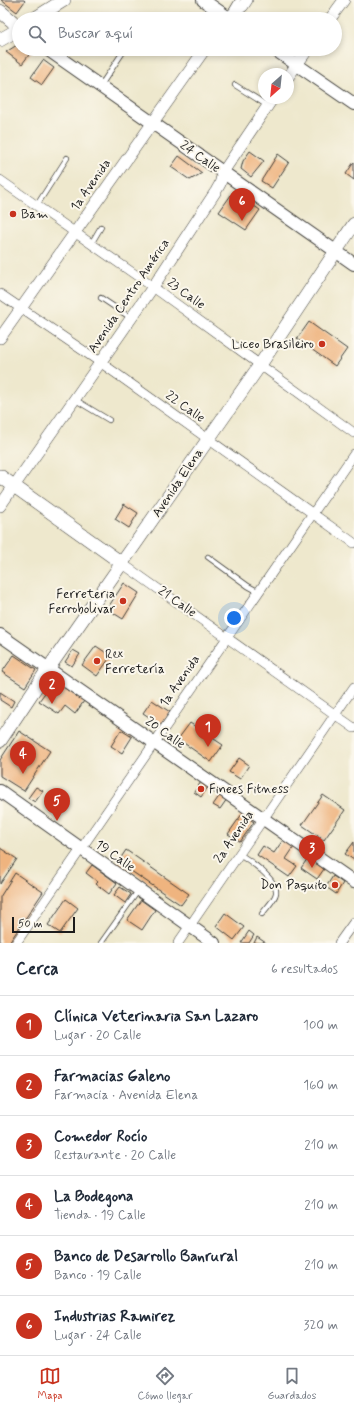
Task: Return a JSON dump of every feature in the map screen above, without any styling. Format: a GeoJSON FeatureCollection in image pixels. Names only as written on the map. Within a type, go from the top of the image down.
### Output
{"type":"FeatureCollection","features":[{"type":"Feature","properties":{"kind":"main road"},"geometry":{"type":"LineString","coordinates":[[45,12],[64,0]]}},
{"type":"Feature","properties":{"kind":"main road"},"geometry":{"type":"LineString","coordinates":[[203,0],[220,12]]}},
{"type":"Feature","properties":{"kind":"main road"},"geometry":{"type":"LineString","coordinates":[[0,11],[12,21]]}},
{"type":"Feature","properties":{"kind":"main road"},"geometry":{"type":"LineString","coordinates":[[0,20],[12,26]]}},
{"type":"Feature","properties":{"kind":"main road"},"geometry":{"type":"LineString","coordinates":[[0,40],[12,33]]}},
{"type":"Feature","properties":{"kind":"main road","name":"24 Calle"},"geometry":{"type":"LineString","coordinates":[[58,56],[354,264]]}},
{"type":"Feature","properties":{"kind":"main road"},"geometry":{"type":"LineString","coordinates":[[284,56],[354,104]]}},
{"type":"Feature","properties":{"kind":"main road","name":"Avenida Elena"},"geometry":{"type":"LineString","coordinates":[[0,741],[48,669],[123,564],[260,365],[335,250],[354,224]]}},
{"type":"Feature","properties":{"kind":"main road","name":"21 Calle"},"geometry":{"type":"LineString","coordinates":[[0,476],[123,564]]}},
{"type":"Feature","properties":{"kind":"main road","name":"20 Calle"},"geometry":{"type":"LineString","coordinates":[[0,635],[354,882]]}},
{"type":"Feature","properties":{"kind":"main road","name":"19 Calle"},"geometry":{"type":"LineString","coordinates":[[0,791],[214,943]]}},
{"type":"Feature","properties":{"kind":"street"},"geometry":{"type":"LineString","coordinates":[[236,12],[243,6],[247,0]]}},
{"type":"Feature","properties":{"kind":"street"},"geometry":{"type":"LineString","coordinates":[[335,12],[344,0]]}},
{"type":"Feature","properties":{"kind":"street","name":"1a Avenida"},"geometry":{"type":"LineString","coordinates":[[0,338],[75,232],[93,212],[152,123],[200,56]]}},
{"type":"Feature","properties":{"kind":"street"},"geometry":{"type":"LineString","coordinates":[[294,68],[303,56]]}},
{"type":"Feature","properties":{"kind":"street","name":"Avenida Centro América"},"geometry":{"type":"LineString","coordinates":[[0,506],[153,287],[216,191],[223,172],[270,104]]}},
{"type":"Feature","properties":{"kind":"street","name":"23 Calle"},"geometry":{"type":"LineString","coordinates":[[0,180],[153,287],[354,433]]}},
{"type":"Feature","properties":{"kind":"street","name":"22 Calle"},"geometry":{"type":"LineString","coordinates":[[0,294],[100,362],[354,543]]}},
{"type":"Feature","properties":{"kind":"street","name":"1a Avenida"},"geometry":{"type":"LineString","coordinates":[[16,943],[314,514],[354,454]]}},
{"type":"Feature","properties":{"kind":"street","name":"21 Calle"},"geometry":{"type":"LineString","coordinates":[[123,564],[354,728]]}},
{"type":"Feature","properties":{"kind":"street","name":"2a Avenida"},"geometry":{"type":"LineString","coordinates":[[178,943],[238,853],[354,687]]}},
{"type":"Feature","properties":{"kind":"street"},"geometry":{"type":"LineString","coordinates":[[340,943],[354,922]]}},
{"type":"Feature","properties":{"kind":"lane"},"geometry":{"type":"LineString","coordinates":[[231,12],[238,0]]}},
{"type":"Feature","properties":{"kind":"lane"},"geometry":{"type":"LineString","coordinates":[[100,86],[120,56]]}},
{"type":"Feature","properties":{"kind":"lane"},"geometry":{"type":"LineString","coordinates":[[235,85],[258,96]]}},
{"type":"Feature","properties":{"kind":"lane"},"geometry":{"type":"LineString","coordinates":[[36,205],[67,158]]}},
{"type":"Feature","properties":{"kind":"lane"},"geometry":{"type":"LineString","coordinates":[[91,244],[101,228]]}},
{"type":"Feature","properties":{"kind":"lane"},"geometry":{"type":"LineString","coordinates":[[101,298],[131,318]]}},
{"type":"Feature","properties":{"kind":"lane"},"geometry":{"type":"LineString","coordinates":[[74,398],[109,420]]}},
{"type":"Feature","properties":{"kind":"lane"},"geometry":{"type":"LineString","coordinates":[[208,557],[248,586],[259,592]]}},
{"type":"Feature","properties":{"kind":"lane"},"geometry":{"type":"LineString","coordinates":[[238,853],[262,870],[276,886],[276,895],[262,914]]}},
{"type":"Feature","properties":{"kind":"lane"},"geometry":{"type":"LineString","coordinates":[[101,943],[139,890]]}},
{"type":"Feature","properties":{"kind":"building"},"geometry":{"type":"Polygon","coordinates":[[[1,0],[24,0],[25,1],[17,12],[1,0]]]}},
{"type":"Feature","properties":{"kind":"building"},"geometry":{"type":"Polygon","coordinates":[[[12,48],[12,56],[28,56],[22,64],[6,52],[12,48]]]}},
{"type":"Feature","properties":{"kind":"building"},"geometry":{"type":"Polygon","coordinates":[[[43,60],[54,68],[42,85],[31,77],[43,60]]]}},
{"type":"Feature","properties":{"kind":"building"},"geometry":{"type":"Polygon","coordinates":[[[250,151],[264,161],[251,177],[241,169],[243,161],[250,151]]]}},
{"type":"Feature","properties":{"kind":"building"},"geometry":{"type":"Polygon","coordinates":[[[278,154],[289,162],[272,188],[261,181],[278,154]]]}},
{"type":"Feature","properties":{"kind":"building"},"geometry":{"type":"Polygon","coordinates":[[[179,156],[202,173],[190,180],[171,167],[179,156]]]}},
{"type":"Feature","properties":{"kind":"building"},"geometry":{"type":"Polygon","coordinates":[[[354,162],[354,180],[346,174],[354,162]]]}},
{"type":"Feature","properties":{"kind":"building"},"geometry":{"type":"Polygon","coordinates":[[[231,195],[238,195],[260,210],[246,230],[219,212],[231,195]]]}},
{"type":"Feature","properties":{"kind":"building","name":"Liceo Brasileiro"},"geometry":{"type":"Polygon","coordinates":[[[309,322],[347,349],[335,366],[297,339],[309,322]]]}},
{"type":"Feature","properties":{"kind":"building"},"geometry":{"type":"Polygon","coordinates":[[[124,504],[138,513],[129,528],[115,519],[124,504]]]}},
{"type":"Feature","properties":{"kind":"building","name":"Ferreteria Ferrobolivar"},"geometry":{"type":"Polygon","coordinates":[[[124,583],[139,593],[123,619],[107,609],[124,583]]]}},
{"type":"Feature","properties":{"kind":"building","name":"Rex Ferretería"},"geometry":{"type":"Polygon","coordinates":[[[96,646],[111,656],[97,676],[82,665],[96,646]]]}},
{"type":"Feature","properties":{"kind":"building"},"geometry":{"type":"Polygon","coordinates":[[[73,650],[80,654],[72,666],[65,662],[73,650]]]}},
{"type":"Feature","properties":{"kind":"building"},"geometry":{"type":"Polygon","coordinates":[[[14,655],[36,670],[25,687],[2,672],[14,655]]]}},
{"type":"Feature","properties":{"kind":"building"},"geometry":{"type":"Polygon","coordinates":[[[60,685],[84,701],[75,714],[65,706],[59,714],[39,701],[50,686],[60,685]]]}},
{"type":"Feature","properties":{"kind":"building"},"geometry":{"type":"Polygon","coordinates":[[[0,692],[14,701],[11,707],[0,700],[0,692]]]}},
{"type":"Feature","properties":{"kind":"building"},"geometry":{"type":"Polygon","coordinates":[[[152,700],[170,712],[161,725],[143,713],[152,700]]]}},
{"type":"Feature","properties":{"kind":"building"},"geometry":{"type":"Polygon","coordinates":[[[190,723],[223,745],[211,762],[178,739],[190,723]]]}},
{"type":"Feature","properties":{"kind":"building"},"geometry":{"type":"Polygon","coordinates":[[[121,730],[132,737],[122,753],[111,746],[121,730]]]}},
{"type":"Feature","properties":{"kind":"building"},"geometry":{"type":"Polygon","coordinates":[[[19,731],[50,751],[24,791],[0,776],[0,760],[19,731]]]}},
{"type":"Feature","properties":{"kind":"building"},"geometry":{"type":"Polygon","coordinates":[[[239,758],[249,765],[240,779],[229,772],[239,758]]]}},
{"type":"Feature","properties":{"kind":"building","name":"Finees Fitness"},"geometry":{"type":"Polygon","coordinates":[[[201,782],[208,787],[201,797],[194,792],[201,782]]]}},
{"type":"Feature","properties":{"kind":"building"},"geometry":{"type":"Polygon","coordinates":[[[36,787],[43,791],[35,802],[28,798],[36,787]]]}},
{"type":"Feature","properties":{"kind":"building"},"geometry":{"type":"Polygon","coordinates":[[[220,795],[227,799],[220,809],[213,805],[220,795]]]}},
{"type":"Feature","properties":{"kind":"building"},"geometry":{"type":"Polygon","coordinates":[[[323,795],[345,810],[324,840],[302,825],[323,795]]]}},
{"type":"Feature","properties":{"kind":"building"},"geometry":{"type":"Polygon","coordinates":[[[242,814],[254,822],[240,842],[228,834],[242,814]]]}},
{"type":"Feature","properties":{"kind":"building"},"geometry":{"type":"Polygon","coordinates":[[[283,840],[294,847],[286,859],[297,866],[289,877],[257,855],[263,846],[274,853],[283,840]]]}},
{"type":"Feature","properties":{"kind":"building"},"geometry":{"type":"Polygon","coordinates":[[[354,842],[354,860],[345,854],[354,842]]]}},
{"type":"Feature","properties":{"kind":"building"},"geometry":{"type":"Polygon","coordinates":[[[0,848],[17,859],[0,884],[0,848]]]}},
{"type":"Feature","properties":{"kind":"building"},"geometry":{"type":"Polygon","coordinates":[[[126,850],[189,894],[181,905],[118,862],[126,850]]]}},
{"type":"Feature","properties":{"kind":"building"},"geometry":{"type":"Polygon","coordinates":[[[308,858],[324,869],[317,879],[301,868],[308,858]]]}},
{"type":"Feature","properties":{"kind":"building"},"geometry":{"type":"Polygon","coordinates":[[[92,865],[117,883],[109,894],[96,884],[98,882],[86,873],[92,865]]]}},
{"type":"Feature","properties":{"kind":"building"},"geometry":{"type":"Polygon","coordinates":[[[15,873],[43,892],[9,943],[0,943],[0,897],[15,873]]]}},
{"type":"Feature","properties":{"kind":"building","name":"Don Paquito"},"geometry":{"type":"Polygon","coordinates":[[[333,876],[343,883],[336,894],[326,887],[333,876]]]}},
{"type":"Feature","properties":{"kind":"building"},"geometry":{"type":"Polygon","coordinates":[[[120,887],[131,894],[125,903],[114,895],[120,887]]]}},
{"type":"Feature","properties":{"kind":"building"},"geometry":{"type":"Polygon","coordinates":[[[66,899],[78,908],[60,933],[48,925],[66,899]]]}},
{"type":"Feature","properties":{"kind":"building"},"geometry":{"type":"Polygon","coordinates":[[[141,900],[155,910],[142,930],[127,920],[141,900]]]}},
{"type":"Feature","properties":{"kind":"building"},"geometry":{"type":"Polygon","coordinates":[[[225,913],[244,927],[234,940],[216,926],[225,913]]]}},
{"type":"Feature","properties":{"kind":"building"},"geometry":{"type":"Polygon","coordinates":[[[249,931],[254,935],[249,943],[241,943],[249,931]]]}},
{"type":"Feature","properties":{"kind":"building"},"geometry":{"type":"Polygon","coordinates":[[[257,937],[266,943],[254,943],[257,937]]]}},
{"type":"Feature","properties":{"kind":"place","name":"Bam"},"geometry":{"type":"Point","coordinates":[13,214]}},
{"type":"Feature","properties":{"kind":"place","name":"Industrias Ramirez"},"geometry":{"type":"Point","coordinates":[242,221]}},
{"type":"Feature","properties":{"kind":"place","name":"Liceo Brasileiro"},"geometry":{"type":"Point","coordinates":[322,344]}},
{"type":"Feature","properties":{"kind":"place","name":"Ferreteria Ferrobolivar"},"geometry":{"type":"Point","coordinates":[123,601]}},
{"type":"Feature","properties":{"kind":"place","name":"Rex Ferretería"},"geometry":{"type":"Point","coordinates":[97,661]}},
{"type":"Feature","properties":{"kind":"place","name":"Farmacias Galeno"},"geometry":{"type":"Point","coordinates":[52,704]}},
{"type":"Feature","properties":{"kind":"place","name":"Clínica Veterinaria San Lazaro"},"geometry":{"type":"Point","coordinates":[208,747]}},
{"type":"Feature","properties":{"kind":"place","name":"La Bodegona"},"geometry":{"type":"Point","coordinates":[23,774]}},
{"type":"Feature","properties":{"kind":"place","name":"Finees Fitness"},"geometry":{"type":"Point","coordinates":[201,789]}},
{"type":"Feature","properties":{"kind":"place","name":"Banco de Desarrollo Banrural"},"geometry":{"type":"Point","coordinates":[57,821]}},
{"type":"Feature","properties":{"kind":"place","name":"Comedor Rocío"},"geometry":{"type":"Point","coordinates":[312,868]}},
{"type":"Feature","properties":{"kind":"place","name":"Don Paquito"},"geometry":{"type":"Point","coordinates":[335,885]}}]}
